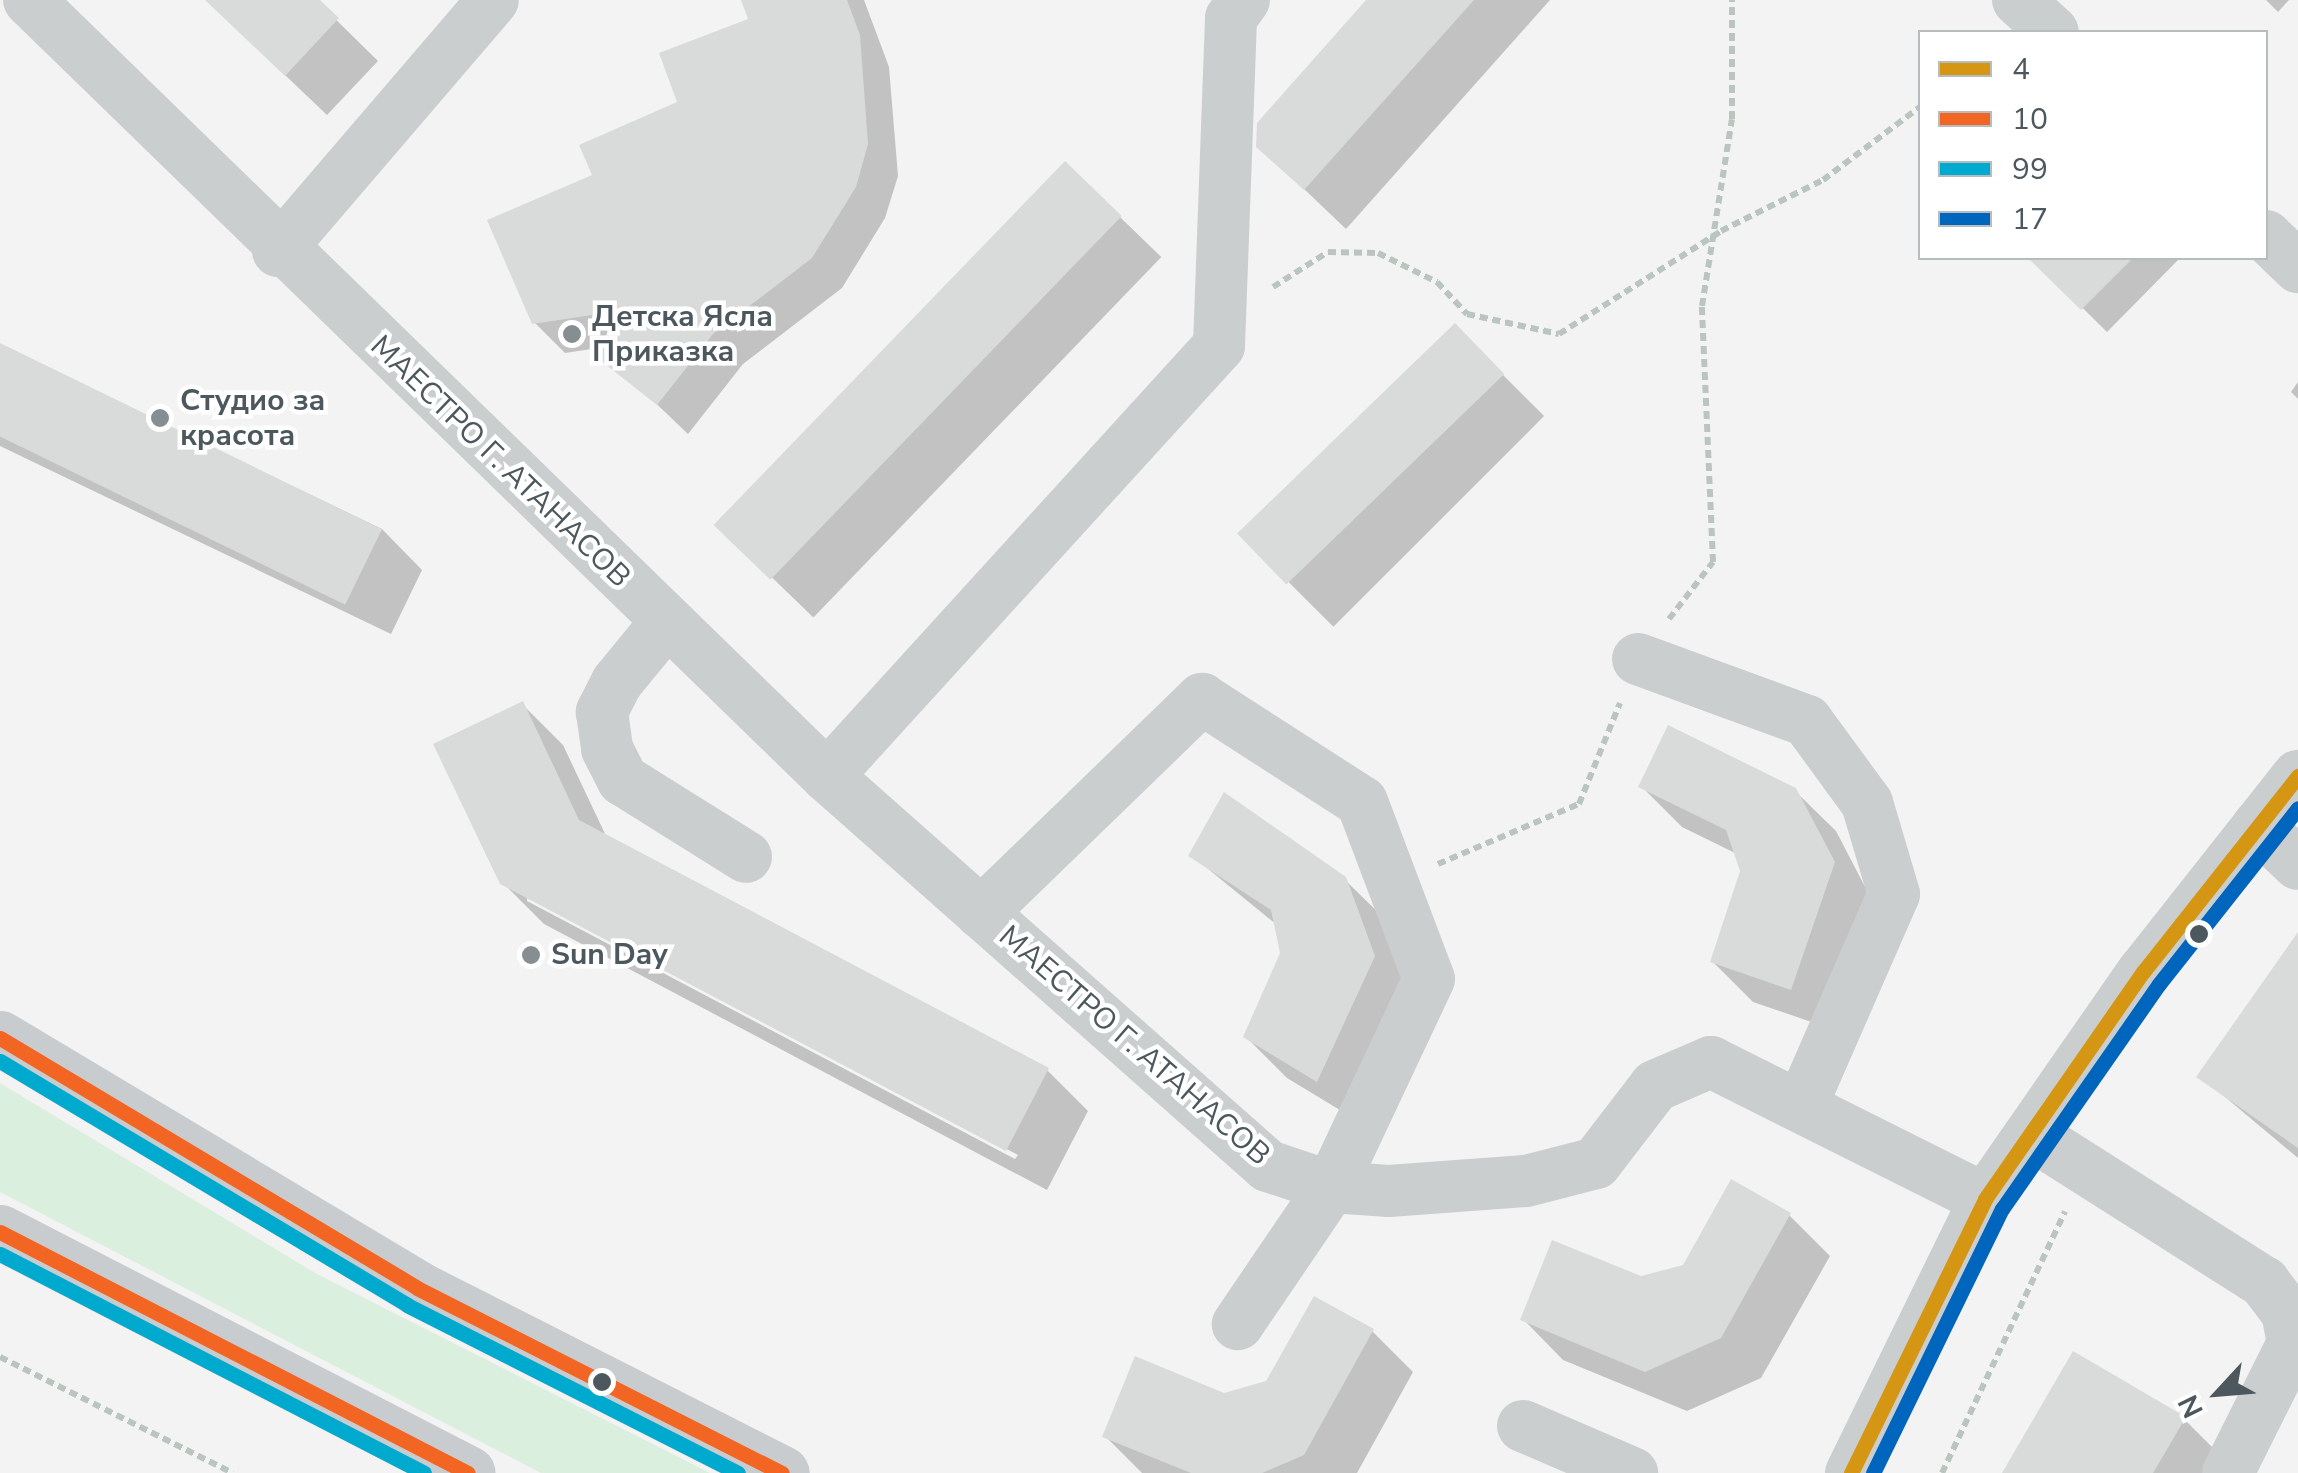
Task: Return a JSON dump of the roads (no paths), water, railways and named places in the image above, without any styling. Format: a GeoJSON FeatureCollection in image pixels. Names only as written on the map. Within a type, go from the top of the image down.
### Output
{"type":"FeatureCollection","features":[{"type":"Feature","properties":{"kind":"main road"},"geometry":{"type":"LineString","coordinates":[[0,1038],[417,1288],[782,1473]]}},
{"type":"Feature","properties":{"kind":"main road"},"geometry":{"type":"LineString","coordinates":[[0,1232],[468,1473]]}},
{"type":"Feature","properties":{"kind":"street","name":"МАЕСТРО Г. АТАНАСОВ"},"geometry":{"type":"LineString","coordinates":[[29,0],[278,250],[827,776],[981,913],[1268,1166],[1331,1187],[1429,979],[1362,802],[1202,699],[981,913]]}},
{"type":"Feature","properties":{"kind":"street"},"geometry":{"type":"LineString","coordinates":[[278,250],[493,0]]}},
{"type":"Feature","properties":{"kind":"street"},"geometry":{"type":"LineString","coordinates":[[827,776],[1218,346],[1232,18],[1244,0]]}},
{"type":"Feature","properties":{"kind":"street"},"geometry":{"type":"LineString","coordinates":[[2018,0],[2051,30]]}},
{"type":"Feature","properties":{"kind":"street"},"geometry":{"type":"LineString","coordinates":[[2268,238],[2298,267]]}},
{"type":"Feature","properties":{"kind":"street"},"geometry":{"type":"LineString","coordinates":[[667,621],[610,697],[607,749],[623,780],[746,858]]}},
{"type":"Feature","properties":{"kind":"street"},"geometry":{"type":"LineString","coordinates":[[1638,659],[1808,721],[1867,803],[1894,894],[1801,1107]]}},
{"type":"Feature","properties":{"kind":"street"},"geometry":{"type":"LineString","coordinates":[[2281,812],[2298,864]]}},
{"type":"Feature","properties":{"kind":"street"},"geometry":{"type":"LineString","coordinates":[[1851,1473],[1985,1199],[2281,812]]}},
{"type":"Feature","properties":{"kind":"street"},"geometry":{"type":"LineString","coordinates":[[1238,1324],[1331,1187],[1526,1181],[1596,1163],[1655,1086],[1711,1062],[1985,1199]]}},
{"type":"Feature","properties":{"kind":"street"},"geometry":{"type":"LineString","coordinates":[[2032,1135],[2264,1282],[2286,1312],[2292,1342],[2228,1473]]}},
{"type":"Feature","properties":{"kind":"street"},"geometry":{"type":"LineString","coordinates":[[1522,1426],[1632,1473]]}},
{"type":"Feature","properties":{"kind":"place","name":"Детска Ясла Приказка"},"geometry":{"type":"Point","coordinates":[572,334]}},
{"type":"Feature","properties":{"kind":"place","name":"Студио за красота"},"geometry":{"type":"Point","coordinates":[160,418]}},
{"type":"Feature","properties":{"kind":"place","name":"Sun Day"},"geometry":{"type":"Point","coordinates":[531,955]}}]}
